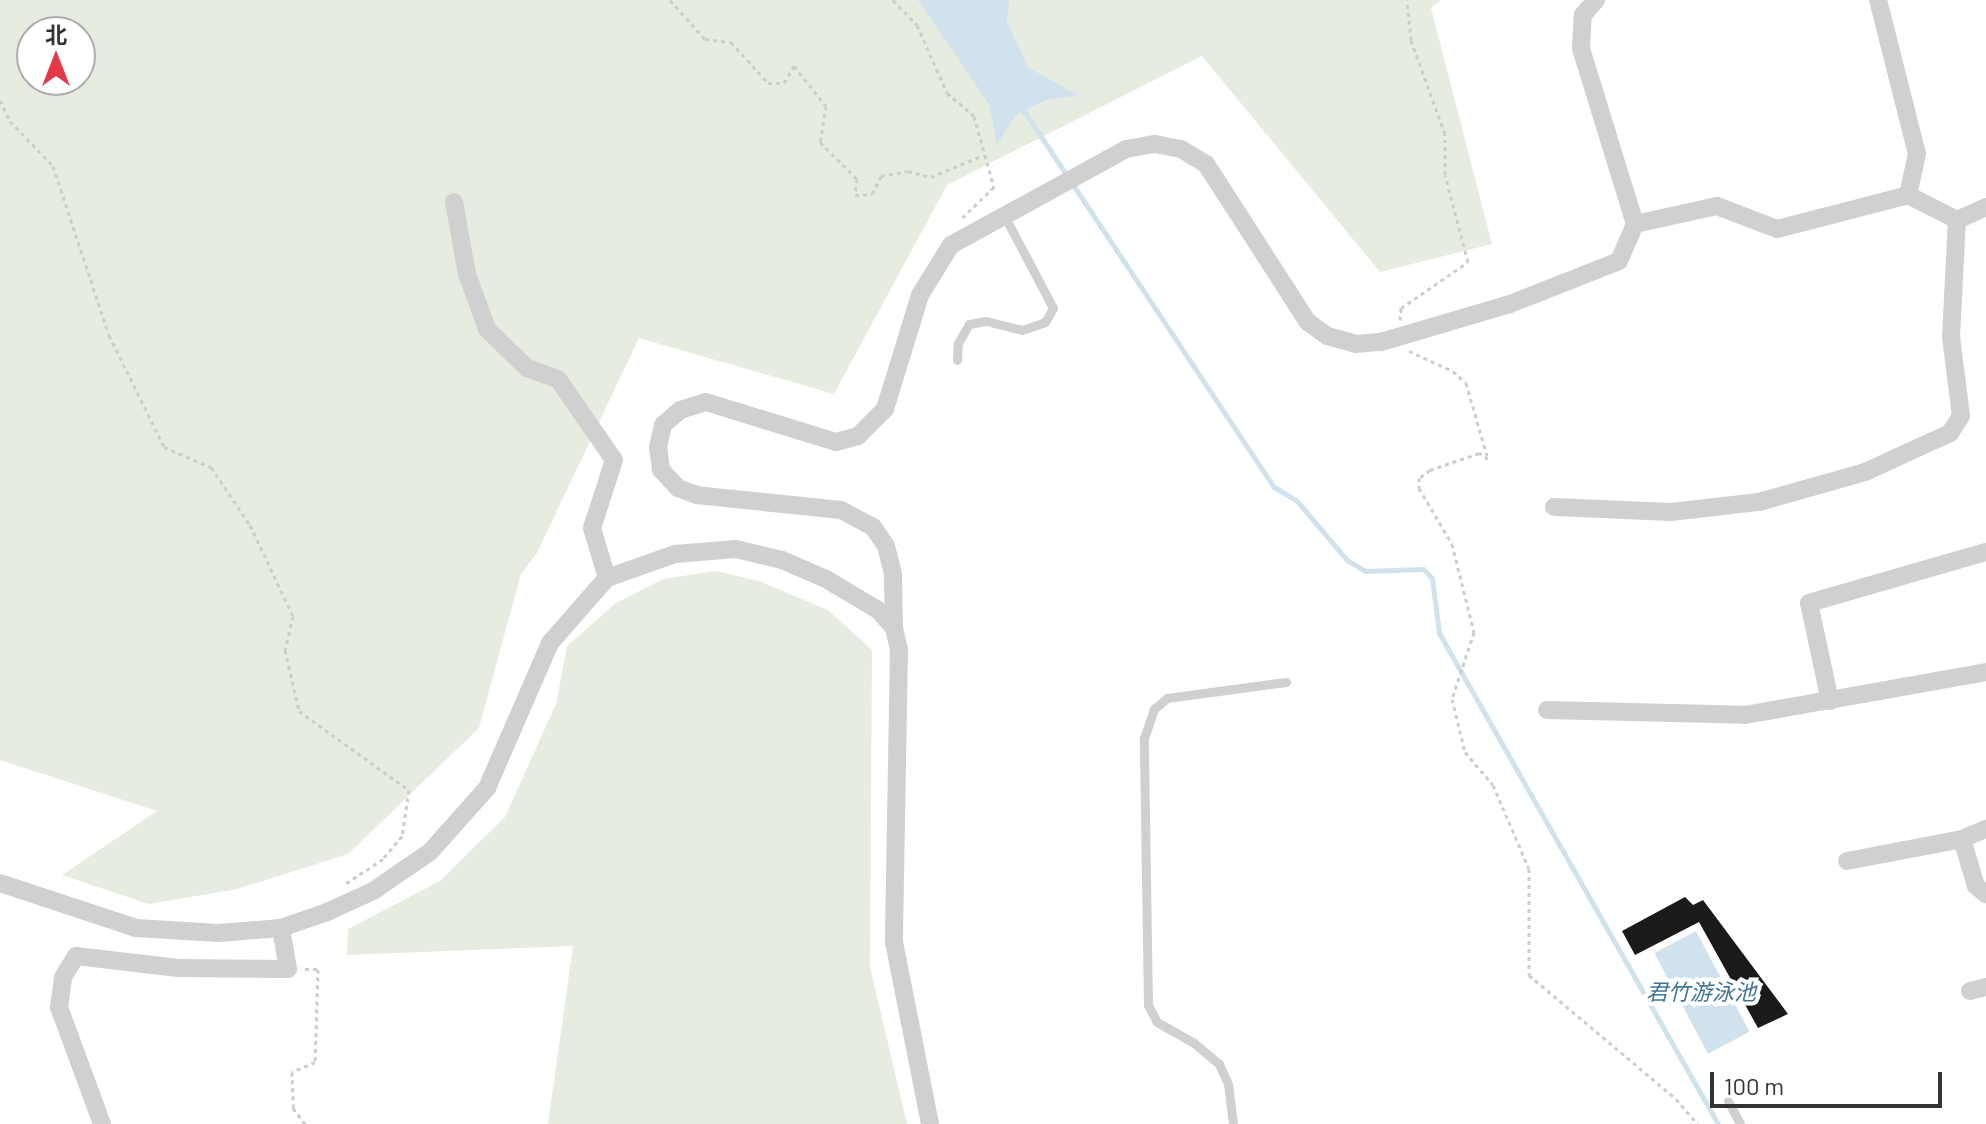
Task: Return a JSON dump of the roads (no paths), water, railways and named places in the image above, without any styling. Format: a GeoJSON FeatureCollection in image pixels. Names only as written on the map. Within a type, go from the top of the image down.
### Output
{"type":"FeatureCollection","features":[{"type":"Feature","properties":{"kind":"street"},"geometry":{"type":"LineString","coordinates":[[930,1124],[894,942],[899,649],[894,628],[893,574],[886,546],[873,527],[841,510],[678,488],[661,470],[658,447],[663,425],[680,410],[706,402],[836,442],[858,436],[885,409],[933,270],[968,234],[1126,149],[1155,144],[1181,149],[1206,164],[1308,322],[1327,336],[1356,344],[1414,333],[1510,304],[1619,261],[1635,224],[1581,48],[1583,15],[1596,0]]}},
{"type":"Feature","properties":{"kind":"street"},"geometry":{"type":"LineString","coordinates":[[1878,0],[1917,154],[1908,195]]}},
{"type":"Feature","properties":{"kind":"street"},"geometry":{"type":"LineString","coordinates":[[1635,224],[1717,206],[1777,229],[1908,195],[1957,220]]}},
{"type":"Feature","properties":{"kind":"street"},"geometry":{"type":"LineString","coordinates":[[454,202],[467,274],[487,329],[527,368],[558,379],[614,460],[592,528],[607,578]]}},
{"type":"Feature","properties":{"kind":"street"},"geometry":{"type":"LineString","coordinates":[[1957,220],[1986,207]]}},
{"type":"Feature","properties":{"kind":"street"},"geometry":{"type":"LineString","coordinates":[[1554,507],[1671,512],[1759,502],[1865,472],[1950,433],[1961,416],[1951,337],[1957,220]]}},
{"type":"Feature","properties":{"kind":"street"},"geometry":{"type":"LineString","coordinates":[[3,882],[136,928],[218,933],[281,928],[373,891],[430,852],[487,788],[550,643],[607,578],[675,554],[736,549],[826,579],[878,610],[894,628]]}},
{"type":"Feature","properties":{"kind":"street"},"geometry":{"type":"LineString","coordinates":[[1830,701],[1809,603],[1986,552]]}},
{"type":"Feature","properties":{"kind":"street"},"geometry":{"type":"LineString","coordinates":[[1547,710],[1745,715],[1986,672]]}},
{"type":"Feature","properties":{"kind":"street"},"geometry":{"type":"LineString","coordinates":[[1847,861],[1962,839],[1986,829]]}},
{"type":"Feature","properties":{"kind":"street"},"geometry":{"type":"LineString","coordinates":[[1962,839],[1976,886],[1986,894]]}},
{"type":"Feature","properties":{"kind":"street"},"geometry":{"type":"LineString","coordinates":[[102,1124],[59,1007],[63,977],[76,956],[178,968],[288,969],[281,928]]}},
{"type":"Feature","properties":{"kind":"lane"},"geometry":{"type":"LineString","coordinates":[[957,360],[958,343],[969,324],[986,321],[1022,330],[1045,322],[1053,308],[1052,298],[1003,213]]}},
{"type":"Feature","properties":{"kind":"lane"},"geometry":{"type":"LineString","coordinates":[[1233,1124],[1228,1084],[1219,1064],[1194,1043],[1157,1022],[1148,1005],[1144,738],[1154,709],[1167,698],[1286,682]]}},
{"type":"Feature","properties":{"kind":"lane"},"geometry":{"type":"LineString","coordinates":[[1728,1101],[1740,1124]]}},
{"type":"Feature","properties":{"kind":"water"},"geometry":{"type":"Polygon","coordinates":[[[918,0],[1009,0],[1007,23],[1029,68],[1078,95],[1046,100],[1016,115],[997,144],[989,104],[918,0]]]}},
{"type":"Feature","properties":{"kind":"water","name":"君竹游泳池"},"geometry":{"type":"Polygon","coordinates":[[[1696,931],[1750,1032],[1708,1054],[1655,953],[1696,931]]]}},
{"type":"Feature","properties":{"kind":"waterway"},"geometry":{"type":"LineString","coordinates":[[1024,111],[1274,487],[1296,500],[1347,560],[1365,571],[1423,569],[1432,578],[1439,633],[1718,1124]]}}]}
